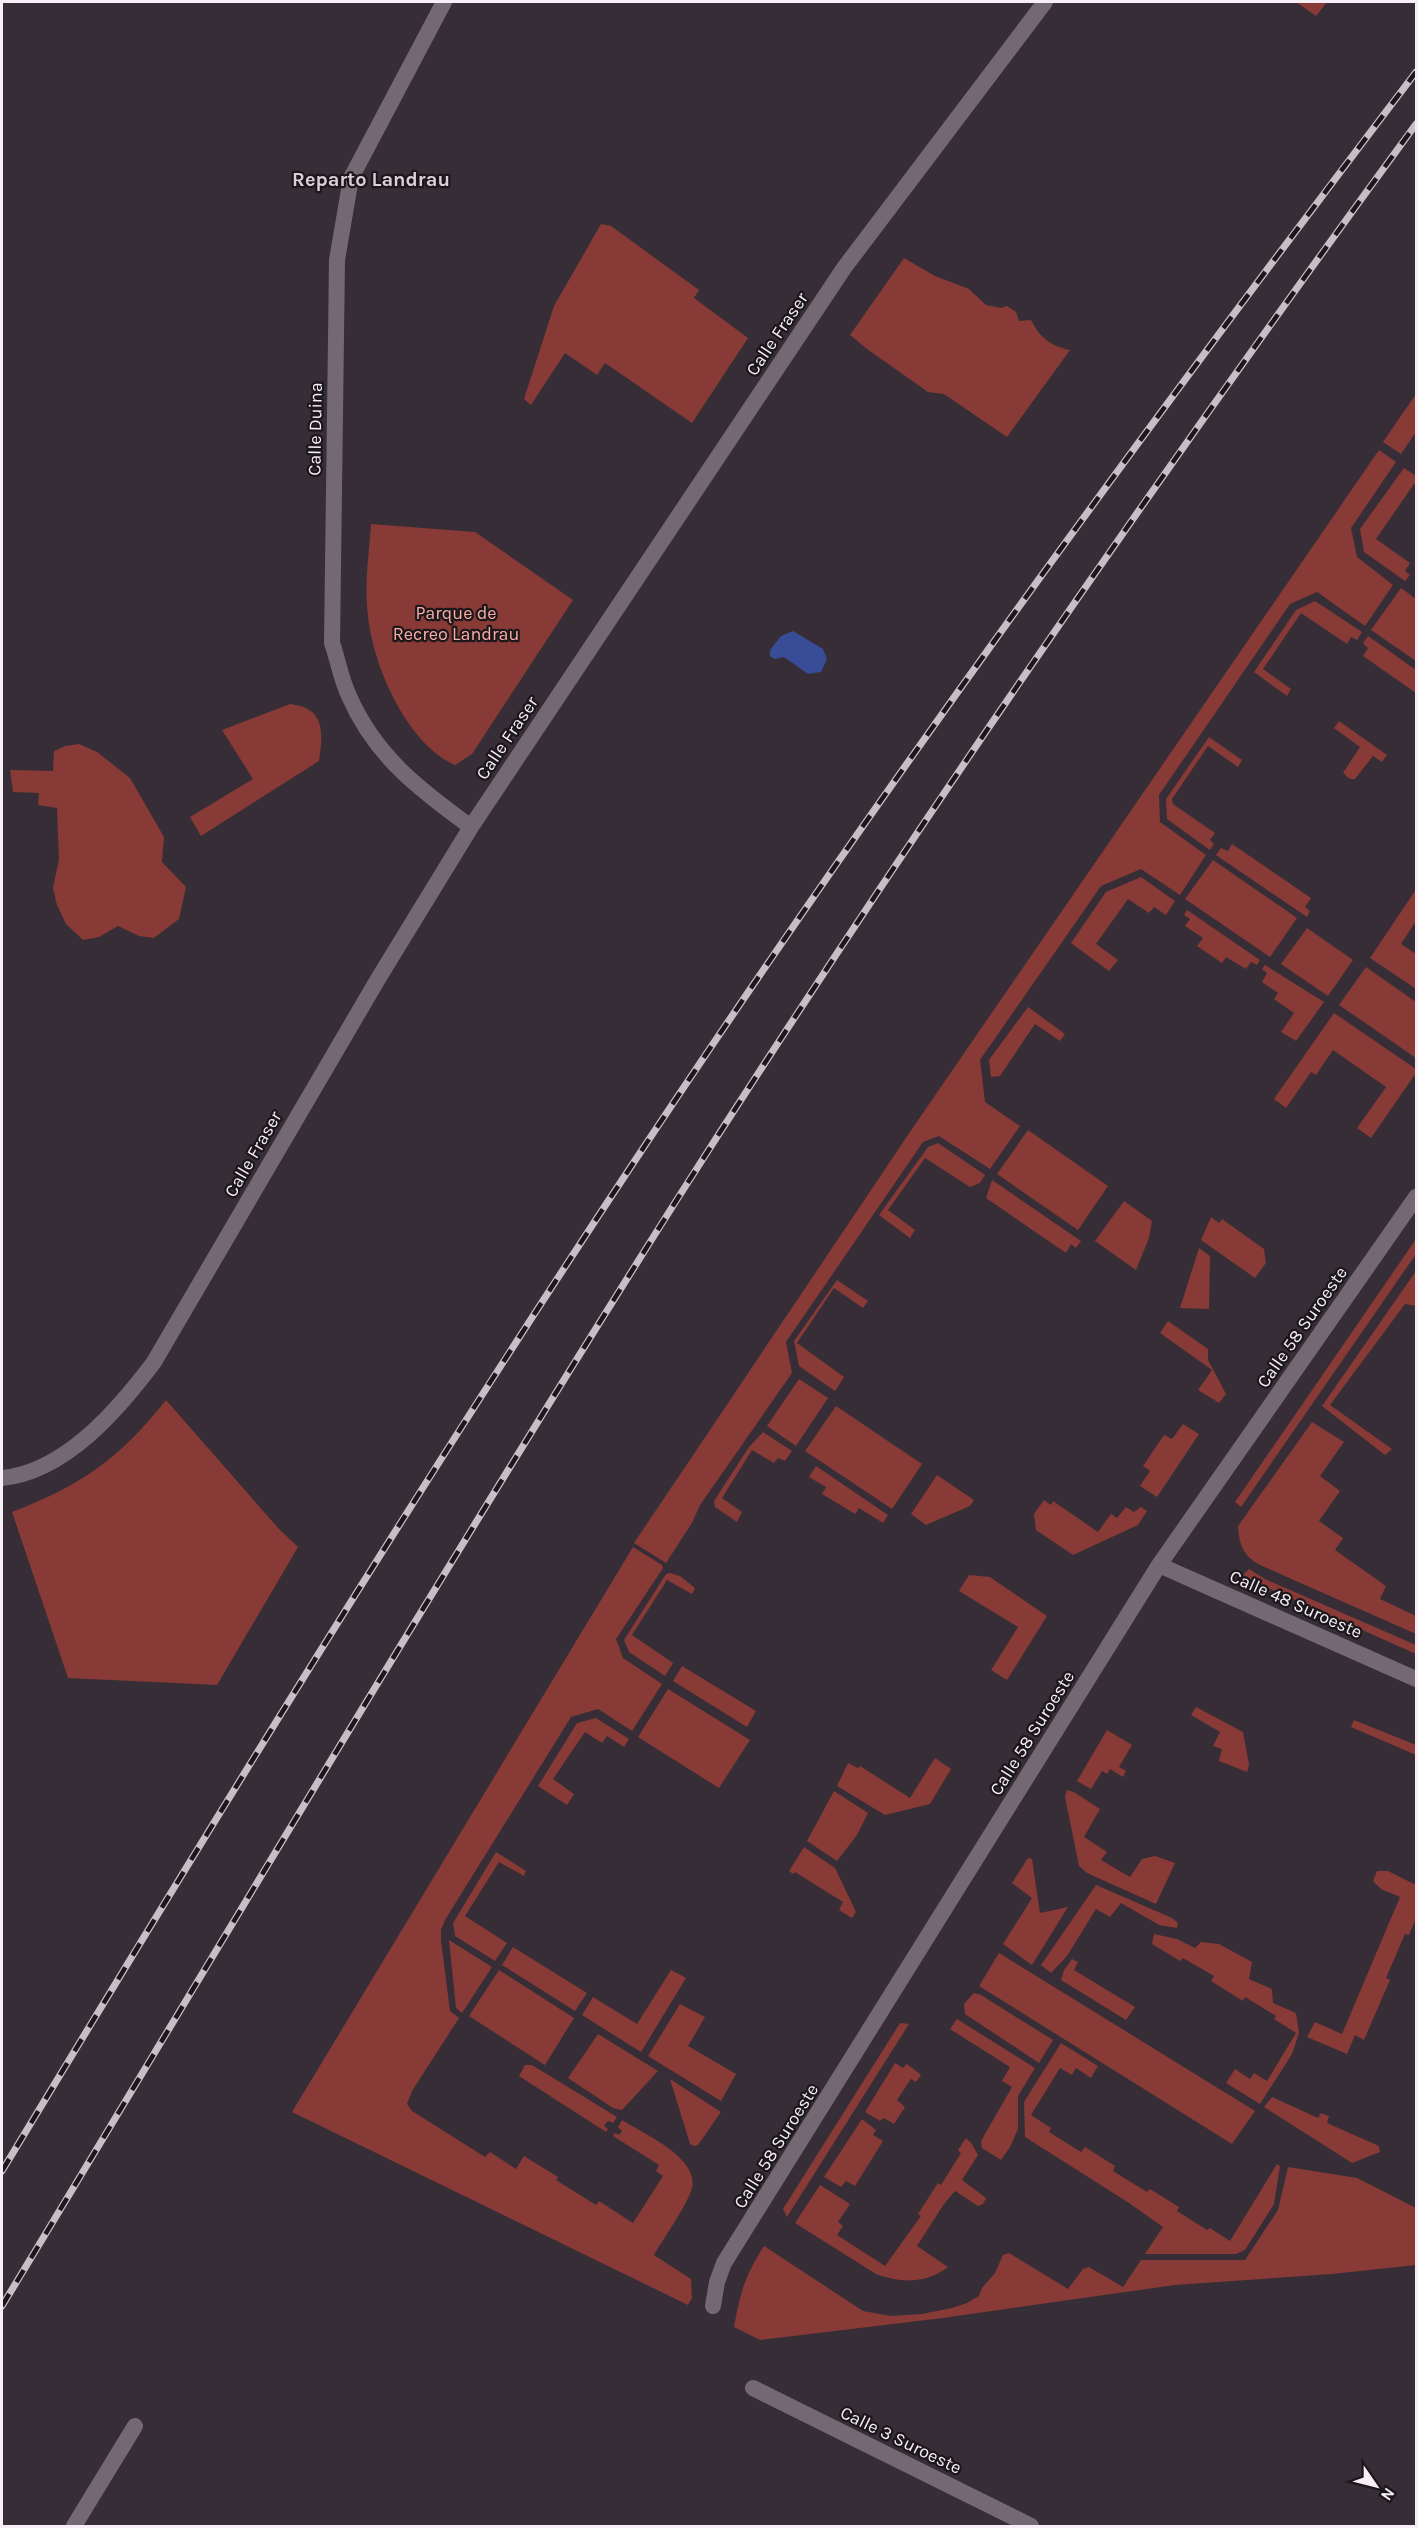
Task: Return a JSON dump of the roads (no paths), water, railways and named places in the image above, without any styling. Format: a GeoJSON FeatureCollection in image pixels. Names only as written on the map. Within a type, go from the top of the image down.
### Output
{"type":"FeatureCollection","features":[{"type":"Feature","properties":{"kind":"street","name":"Calle Duina"},"geometry":{"type":"LineString","coordinates":[[444,2],[351,178],[343,220],[337,260],[332,642],[349,696],[379,747],[420,790],[471,827]]}},
{"type":"Feature","properties":{"kind":"street","name":"Calle Fraser"},"geometry":{"type":"LineString","coordinates":[[2,1478],[16,1477],[75,1446],[105,1421],[154,1362],[378,979],[471,827],[844,268],[1046,2]]}},
{"type":"Feature","properties":{"kind":"street","name":"Calle 58 Suroeste"},"geometry":{"type":"LineString","coordinates":[[713,2307],[717,2282],[724,2264],[1159,1565],[1416,1197]]}},
{"type":"Feature","properties":{"kind":"street","name":"Calle 48 Suroeste"},"geometry":{"type":"LineString","coordinates":[[1159,1565],[1416,1679]]}},
{"type":"Feature","properties":{"kind":"street","name":"Calle 3 Suroeste"},"geometry":{"type":"LineString","coordinates":[[753,2388],[1031,2526]]}},
{"type":"Feature","properties":{"kind":"street"},"geometry":{"type":"LineString","coordinates":[[75,2526],[135,2426]]}},
{"type":"Feature","properties":{"kind":"water"},"geometry":{"type":"Polygon","coordinates":[[[793,631],[823,649],[827,659],[821,672],[808,674],[784,657],[774,659],[770,656],[770,650],[781,636],[793,631]]]}},
{"type":"Feature","properties":{"kind":"railway"},"geometry":{"type":"LineString","coordinates":[[2,2171],[389,1541],[549,1292],[724,1028],[916,751],[1113,477],[1416,72]]}},
{"type":"Feature","properties":{"kind":"railway"},"geometry":{"type":"LineString","coordinates":[[2,2306],[505,1476],[764,1064],[1037,656],[1225,389],[1416,124]]}},
{"type":"Feature","properties":{"kind":"district","name":"Reparto Landrau"},"geometry":{"type":"Point","coordinates":[371,179]}},
{"type":"Feature","properties":{"kind":"park label","name":"Parque de Recreo Landrau"},"geometry":{"type":"Point","coordinates":[456,623]}}]}
